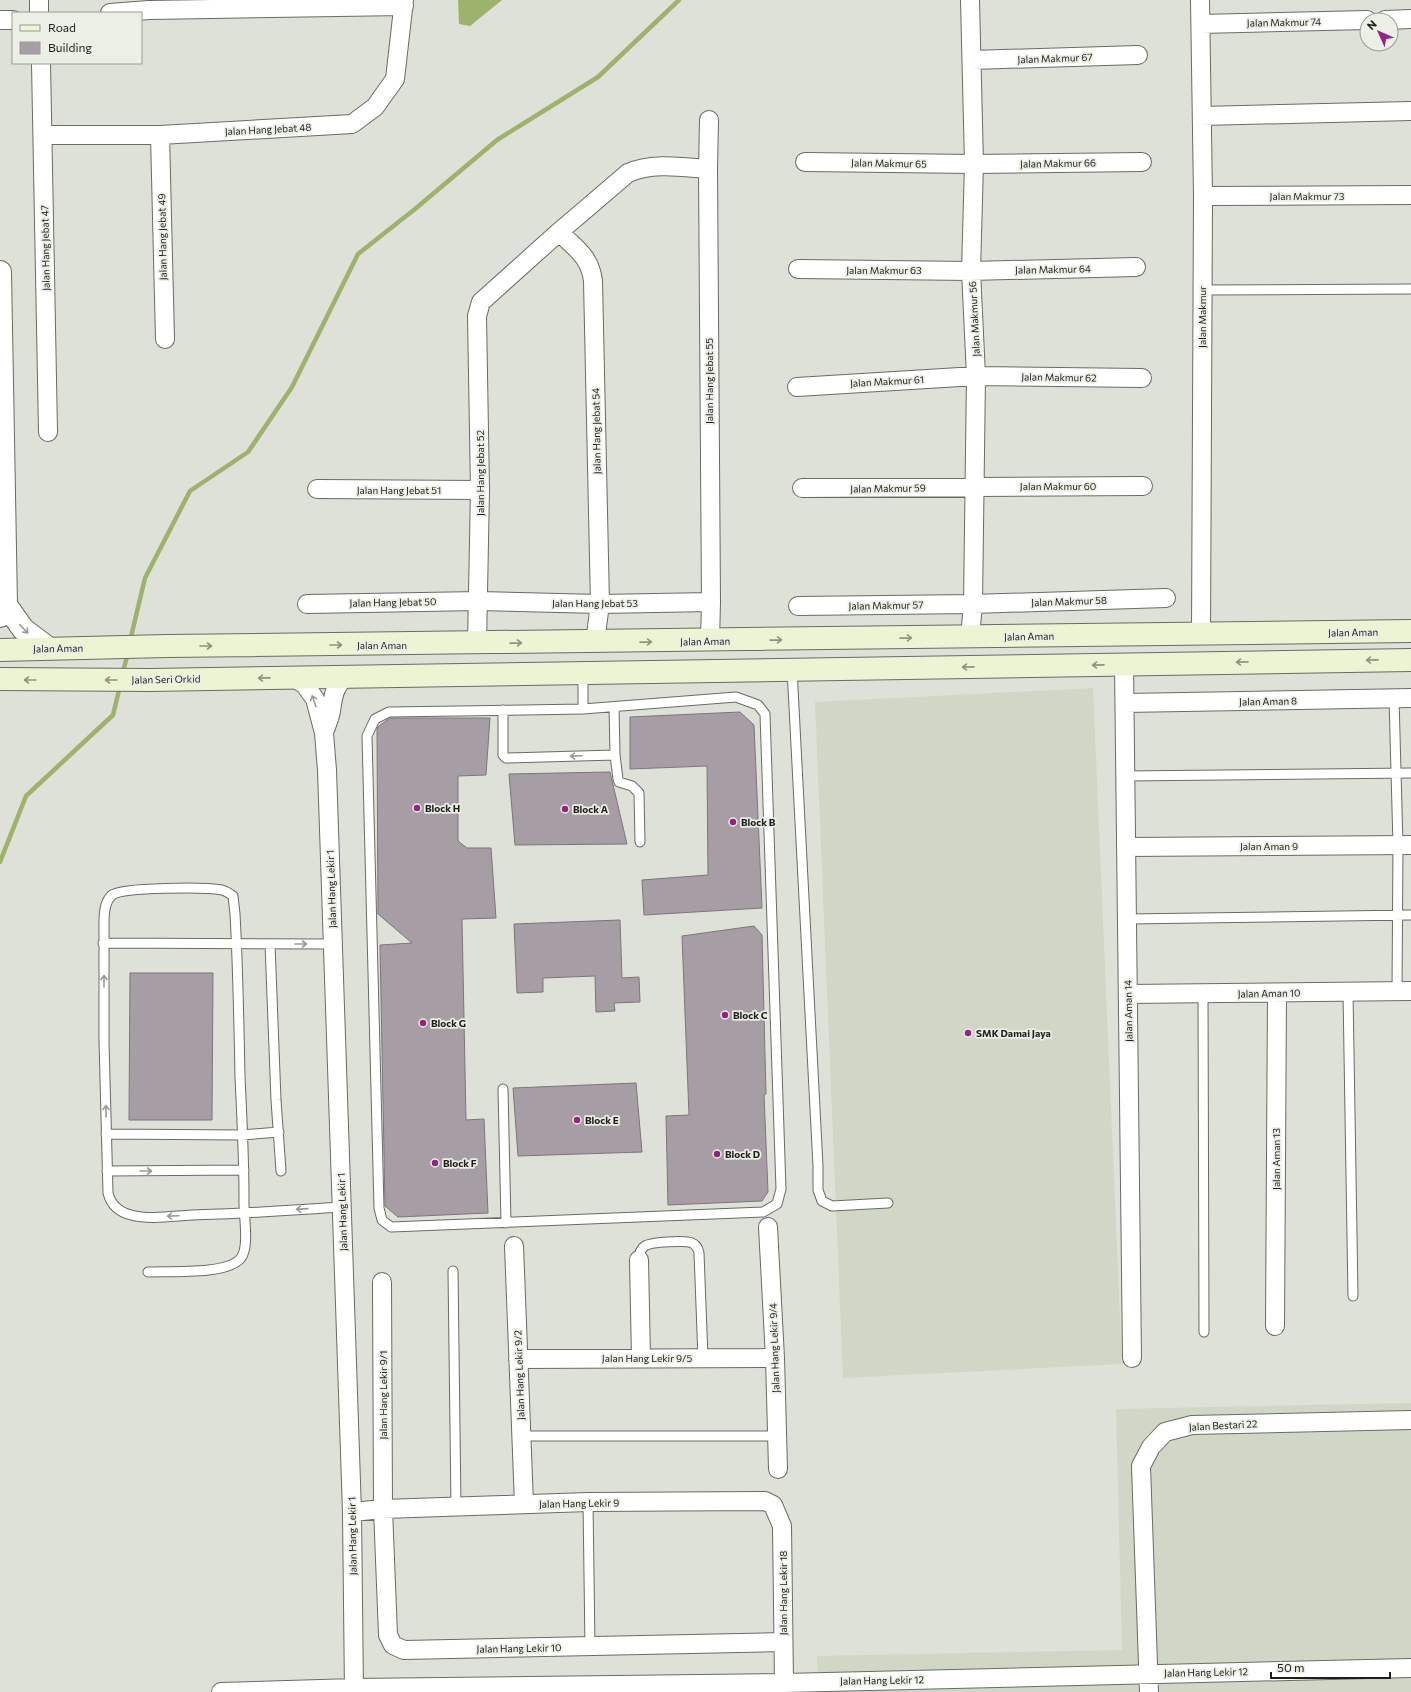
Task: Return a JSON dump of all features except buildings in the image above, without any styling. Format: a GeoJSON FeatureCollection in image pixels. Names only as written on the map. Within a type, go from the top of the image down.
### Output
{"type":"FeatureCollection","features":[{"type":"Feature","properties":{"kind":"main road","name":"Jalan Aman"},"geometry":{"type":"LineString","coordinates":[[0,650],[167,646],[478,644],[1411,631]]}},
{"type":"Feature","properties":{"kind":"main road"},"geometry":{"type":"LineString","coordinates":[[338,677],[1411,660]]}},
{"type":"Feature","properties":{"kind":"main road","name":"Jalan Seri Orkid"},"geometry":{"type":"LineString","coordinates":[[0,680],[150,680],[338,677]]}},
{"type":"Feature","properties":{"kind":"street"},"geometry":{"type":"LineString","coordinates":[[39,0],[39,12]]}},
{"type":"Feature","properties":{"kind":"street","name":"Jalan Makmur 56"},"geometry":{"type":"LineString","coordinates":[[970,0],[974,164],[971,271],[976,376],[973,604],[970,637]]}},
{"type":"Feature","properties":{"kind":"street","name":"Jalan Makmur"},"geometry":{"type":"LineString","coordinates":[[1200,0],[1203,196],[1201,634]]}},
{"type":"Feature","properties":{"kind":"street"},"geometry":{"type":"LineString","coordinates":[[115,12],[149,5],[404,3]]}},
{"type":"Feature","properties":{"kind":"street","name":"Jalan Hang Jebat 48"},"geometry":{"type":"LineString","coordinates":[[43,135],[160,135],[352,124],[375,107],[395,79],[404,3]]}},
{"type":"Feature","properties":{"kind":"street"},"geometry":{"type":"LineString","coordinates":[[1399,19],[1411,19]]}},
{"type":"Feature","properties":{"kind":"street"},"geometry":{"type":"LineString","coordinates":[[0,20],[12,20]]}},
{"type":"Feature","properties":{"kind":"street","name":"Jalan Makmur 74"},"geometry":{"type":"LineString","coordinates":[[1201,24],[1359,20]]}},
{"type":"Feature","properties":{"kind":"street","name":"Jalan Makmur 67"},"geometry":{"type":"LineString","coordinates":[[972,60],[1138,55]]}},
{"type":"Feature","properties":{"kind":"street","name":"Jalan Hang Jebat 47"},"geometry":{"type":"LineString","coordinates":[[41,64],[48,432]]}},
{"type":"Feature","properties":{"kind":"street"},"geometry":{"type":"LineString","coordinates":[[1202,116],[1411,111]]}},
{"type":"Feature","properties":{"kind":"street","name":"Jalan Hang Jebat 55"},"geometry":{"type":"LineString","coordinates":[[709,120],[710,641]]}},
{"type":"Feature","properties":{"kind":"street","name":"Jalan Hang Jebat 49"},"geometry":{"type":"LineString","coordinates":[[160,135],[164,339]]}},
{"type":"Feature","properties":{"kind":"street","name":"Jalan Makmur 65"},"geometry":{"type":"LineString","coordinates":[[805,162],[974,164]]}},
{"type":"Feature","properties":{"kind":"street","name":"Jalan Makmur 66"},"geometry":{"type":"LineString","coordinates":[[974,164],[1142,162]]}},
{"type":"Feature","properties":{"kind":"street"},"geometry":{"type":"LineString","coordinates":[[559,232],[628,173],[638,168],[652,166],[708,169]]}},
{"type":"Feature","properties":{"kind":"street","name":"Jalan Makmur 73"},"geometry":{"type":"LineString","coordinates":[[1203,196],[1411,195]]}},
{"type":"Feature","properties":{"kind":"street","name":"Jalan Hang Jebat 52"},"geometry":{"type":"LineString","coordinates":[[478,644],[480,490],[477,316],[481,302],[559,232]]}},
{"type":"Feature","properties":{"kind":"street","name":"Jalan Hang Jebat 54"},"geometry":{"type":"LineString","coordinates":[[559,232],[588,261],[592,275],[600,604],[595,642]]}},
{"type":"Feature","properties":{"kind":"street","name":"Jalan Makmur 64"},"geometry":{"type":"LineString","coordinates":[[971,271],[1136,267]]}},
{"type":"Feature","properties":{"kind":"street","name":"Jalan Makmur 63"},"geometry":{"type":"LineString","coordinates":[[798,270],[971,271]]}},
{"type":"Feature","properties":{"kind":"street"},"geometry":{"type":"LineString","coordinates":[[0,272],[3,611],[23,629],[48,648]]}},
{"type":"Feature","properties":{"kind":"street","name":"Jalan Makmur 62"},"geometry":{"type":"LineString","coordinates":[[976,376],[1142,378]]}},
{"type":"Feature","properties":{"kind":"street","name":"Jalan Makmur 61"},"geometry":{"type":"LineString","coordinates":[[797,387],[976,376]]}},
{"type":"Feature","properties":{"kind":"street","name":"Jalan Makmur 60"},"geometry":{"type":"LineString","coordinates":[[974,487],[1143,486]]}},
{"type":"Feature","properties":{"kind":"street","name":"Jalan Makmur 59"},"geometry":{"type":"LineString","coordinates":[[802,488],[974,487]]}},
{"type":"Feature","properties":{"kind":"street","name":"Jalan Hang Jebat 51"},"geometry":{"type":"LineString","coordinates":[[317,489],[480,490]]}},
{"type":"Feature","properties":{"kind":"street","name":"Jalan Makmur 58"},"geometry":{"type":"LineString","coordinates":[[973,604],[1166,598]]}},
{"type":"Feature","properties":{"kind":"street","name":"Jalan Hang Jebat 53"},"geometry":{"type":"LineString","coordinates":[[479,601],[600,604],[711,602]]}},
{"type":"Feature","properties":{"kind":"street","name":"Jalan Hang Jebat 50"},"geometry":{"type":"LineString","coordinates":[[307,604],[479,601]]}},
{"type":"Feature","properties":{"kind":"street","name":"Jalan Makmur 57"},"geometry":{"type":"LineString","coordinates":[[798,606],[973,604]]}},
{"type":"Feature","properties":{"kind":"street","name":"Jalan Aman 14"},"geometry":{"type":"LineString","coordinates":[[1124,664],[1132,1358]]}},
{"type":"Feature","properties":{"kind":"street","name":"Jalan Hang Lekir 1"},"geometry":{"type":"LineString","coordinates":[[293,677],[305,685],[315,699],[324,733],[333,944],[352,1512],[354,1690]]}},
{"type":"Feature","properties":{"kind":"street","name":"Jalan Hang Lekir 1"},"geometry":{"type":"LineString","coordinates":[[324,733],[331,712],[332,701],[339,682],[338,677]]}},
{"type":"Feature","properties":{"kind":"street","name":"Jalan Aman 8"},"geometry":{"type":"LineString","coordinates":[[1125,703],[1403,698]]}},
{"type":"Feature","properties":{"kind":"street","name":"Jalan Aman 9"},"geometry":{"type":"LineString","coordinates":[[1126,847],[1405,845]]}},
{"type":"Feature","properties":{"kind":"street","name":"Jalan Aman 10"},"geometry":{"type":"LineString","coordinates":[[1128,994],[1404,991]]}},
{"type":"Feature","properties":{"kind":"street","name":"Jalan Aman 13"},"geometry":{"type":"LineString","coordinates":[[1275,1326],[1277,992]]}},
{"type":"Feature","properties":{"kind":"street","name":"Jalan Hang Lekir 9/4"},"geometry":{"type":"LineString","coordinates":[[768,1227],[775,1358],[778,1469]]}},
{"type":"Feature","properties":{"kind":"street","name":"Jalan Hang Lekir 9/2"},"geometry":{"type":"LineString","coordinates":[[514,1246],[524,1504]]}},
{"type":"Feature","properties":{"kind":"street"},"geometry":{"type":"LineString","coordinates":[[639,1260],[641,1358]]}},
{"type":"Feature","properties":{"kind":"street","name":"Jalan Hang Lekir 9/1"},"geometry":{"type":"LineString","coordinates":[[382,1282],[384,1509]]}},
{"type":"Feature","properties":{"kind":"street","name":"Jalan Hang Lekir 9/5"},"geometry":{"type":"LineString","coordinates":[[518,1359],[775,1358]]}},
{"type":"Feature","properties":{"kind":"street","name":"Jalan Bestari 22"},"geometry":{"type":"LineString","coordinates":[[1149,1692],[1141,1466],[1151,1447],[1166,1432],[1192,1425],[1411,1420]]}},
{"type":"Feature","properties":{"kind":"street","name":"Jalan Hang Lekir 9"},"geometry":{"type":"LineString","coordinates":[[352,1512],[384,1509],[588,1502],[766,1501],[773,1505]]}},
{"type":"Feature","properties":{"kind":"street","name":"Jalan Hang Lekir 18"},"geometry":{"type":"LineString","coordinates":[[773,1505],[782,1526],[783,1642],[776,1686]]}},
{"type":"Feature","properties":{"kind":"street","name":"Jalan Hang Lekir 10"},"geometry":{"type":"LineString","coordinates":[[384,1509],[388,1635],[393,1645],[404,1650],[783,1642]]}},
{"type":"Feature","properties":{"kind":"street","name":"Jalan Hang Lekir 12"},"geometry":{"type":"LineString","coordinates":[[221,1692],[852,1686],[1148,1674],[1411,1668]]}},
{"type":"Feature","properties":{"kind":"lane"},"geometry":{"type":"LineString","coordinates":[[1202,290],[1411,289]]}},
{"type":"Feature","properties":{"kind":"lane"},"geometry":{"type":"LineString","coordinates":[[792,670],[818,1190],[822,1201],[832,1206],[888,1203]]}},
{"type":"Feature","properties":{"kind":"lane"},"geometry":{"type":"LineString","coordinates":[[583,673],[583,709]]}},
{"type":"Feature","properties":{"kind":"lane"},"geometry":{"type":"LineString","coordinates":[[736,697],[758,705],[765,714],[781,1189],[777,1204],[763,1212],[391,1227],[382,1220],[379,1208],[367,736],[375,719],[389,712],[583,709],[736,697]]}},
{"type":"Feature","properties":{"kind":"lane"},"geometry":{"type":"LineString","coordinates":[[1403,698],[1396,774],[1405,845],[1397,915],[1404,991]]}},
{"type":"Feature","properties":{"kind":"lane"},"geometry":{"type":"LineString","coordinates":[[614,707],[615,755],[619,782],[632,786],[639,793],[640,842]]}},
{"type":"Feature","properties":{"kind":"lane"},"geometry":{"type":"LineString","coordinates":[[503,710],[503,755],[506,758],[615,755]]}},
{"type":"Feature","properties":{"kind":"lane"},"geometry":{"type":"LineString","coordinates":[[1126,776],[1411,774]]}},
{"type":"Feature","properties":{"kind":"lane"},"geometry":{"type":"LineString","coordinates":[[148,1272],[213,1270],[233,1265],[241,1258],[246,1246],[244,1214],[244,1170],[236,944],[233,896],[229,892],[209,889],[135,889],[117,892],[110,896],[104,911],[103,943],[106,1134],[108,1193],[110,1200],[119,1210],[130,1215],[153,1217],[244,1214],[341,1206]]}},
{"type":"Feature","properties":{"kind":"lane"},"geometry":{"type":"LineString","coordinates":[[1127,919],[1411,915]]}},
{"type":"Feature","properties":{"kind":"lane"},"geometry":{"type":"LineString","coordinates":[[103,943],[333,944]]}},
{"type":"Feature","properties":{"kind":"lane"},"geometry":{"type":"LineString","coordinates":[[270,944],[281,1171]]}},
{"type":"Feature","properties":{"kind":"lane"},"geometry":{"type":"LineString","coordinates":[[1348,992],[1352,1296]]}},
{"type":"Feature","properties":{"kind":"lane"},"geometry":{"type":"LineString","coordinates":[[1203,993],[1204,1332]]}},
{"type":"Feature","properties":{"kind":"lane"},"geometry":{"type":"LineString","coordinates":[[503,1089],[506,1223]]}},
{"type":"Feature","properties":{"kind":"lane"},"geometry":{"type":"LineString","coordinates":[[106,1134],[242,1135],[278,1132]]}},
{"type":"Feature","properties":{"kind":"lane"},"geometry":{"type":"LineString","coordinates":[[108,1171],[244,1170]]}},
{"type":"Feature","properties":{"kind":"lane"},"geometry":{"type":"LineString","coordinates":[[639,1260],[640,1251],[644,1246],[650,1244],[686,1242],[692,1243],[697,1248],[699,1253],[703,1358]]}},
{"type":"Feature","properties":{"kind":"lane"},"geometry":{"type":"LineString","coordinates":[[453,1271],[456,1507]]}},
{"type":"Feature","properties":{"kind":"lane"},"geometry":{"type":"LineString","coordinates":[[521,1436],[777,1436]]}},
{"type":"Feature","properties":{"kind":"lane"},"geometry":{"type":"LineString","coordinates":[[588,1502],[590,1647]]}},
{"type":"Feature","properties":{"kind":"shaded area"},"geometry":{"type":"Polygon","coordinates":[[[458,0],[502,0],[470,26],[459,24],[458,0]]]}},
{"type":"Feature","properties":{"kind":"shaded area","name":"SMK Damai Jaya"},"geometry":{"type":"Polygon","coordinates":[[[1093,688],[1122,1364],[843,1378],[815,702],[1093,688]]]}},
{"type":"Feature","properties":{"kind":"shaded area"},"geometry":{"type":"Polygon","coordinates":[[[1411,1403],[1411,1692],[819,1692],[817,1656],[1122,1650],[1116,1409],[1411,1403]]]}},
{"type":"Feature","properties":{"kind":"waterway"},"geometry":{"type":"LineString","coordinates":[[130,641],[145,578],[190,491],[248,452],[292,387],[358,254],[415,209],[497,140],[598,77],[679,0]]}},
{"type":"Feature","properties":{"kind":"waterway"},"geometry":{"type":"LineString","coordinates":[[122,675],[128,653]]}},
{"type":"Feature","properties":{"kind":"waterway"},"geometry":{"type":"LineString","coordinates":[[0,862],[26,796],[113,715],[120,686]]}},
{"type":"Feature","properties":{"kind":"place","name":"Block H"},"geometry":{"type":"Point","coordinates":[417,808]}},
{"type":"Feature","properties":{"kind":"place","name":"Block A"},"geometry":{"type":"Point","coordinates":[565,809]}},
{"type":"Feature","properties":{"kind":"place","name":"Block B"},"geometry":{"type":"Point","coordinates":[733,822]}},
{"type":"Feature","properties":{"kind":"place","name":"Block C"},"geometry":{"type":"Point","coordinates":[725,1015]}},
{"type":"Feature","properties":{"kind":"place","name":"Block G"},"geometry":{"type":"Point","coordinates":[423,1023]}},
{"type":"Feature","properties":{"kind":"place","name":"SMK Damai Jaya"},"geometry":{"type":"Point","coordinates":[968,1033]}},
{"type":"Feature","properties":{"kind":"place","name":"Block E"},"geometry":{"type":"Point","coordinates":[577,1120]}},
{"type":"Feature","properties":{"kind":"place","name":"Block D"},"geometry":{"type":"Point","coordinates":[717,1154]}},
{"type":"Feature","properties":{"kind":"place","name":"Block F"},"geometry":{"type":"Point","coordinates":[435,1163]}}]}
